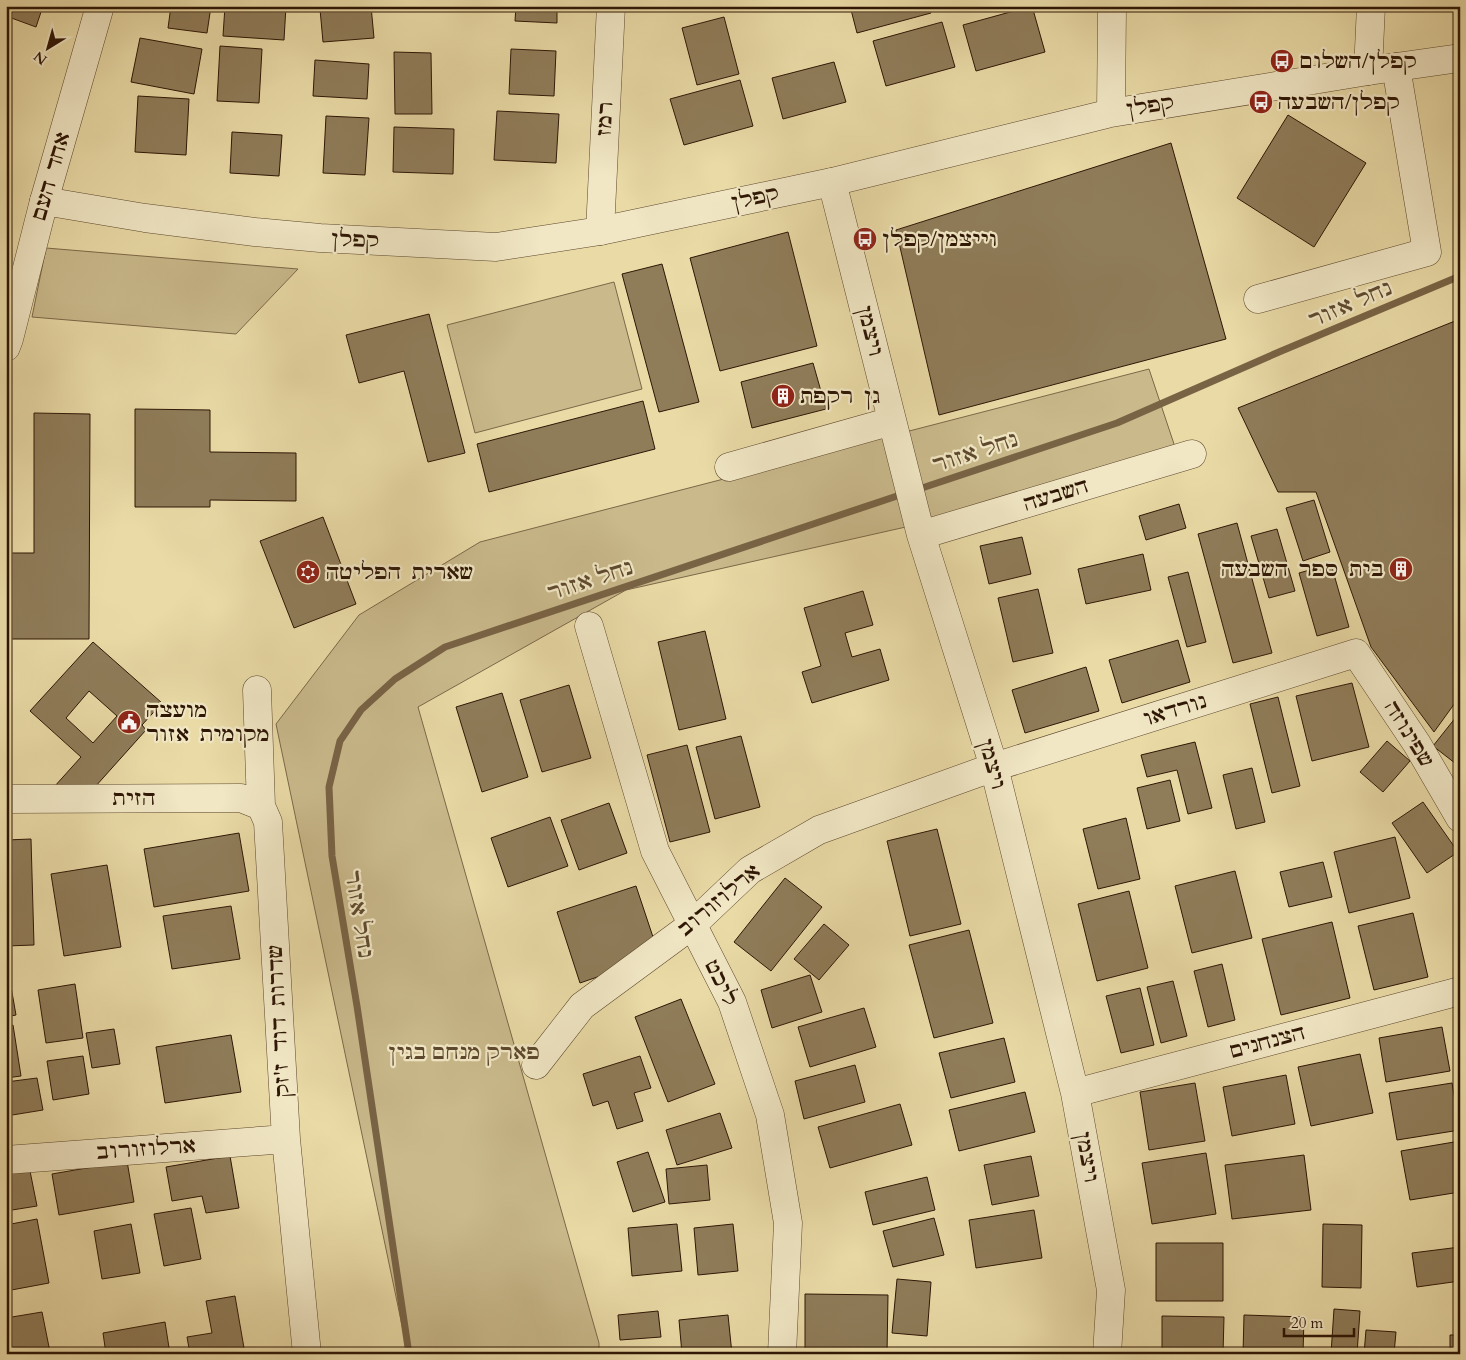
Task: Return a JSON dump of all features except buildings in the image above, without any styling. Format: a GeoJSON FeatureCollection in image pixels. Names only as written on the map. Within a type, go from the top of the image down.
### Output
{"type":"FeatureCollection","features":[{"type":"Feature","properties":{"kind":"street","name":"אחד העם"},"geometry":{"type":"LineString","coordinates":[[6,347],[44,201],[100,6]]}},
{"type":"Feature","properties":{"kind":"street","name":"רמז"},"geometry":{"type":"LineString","coordinates":[[600,231],[611,6]]}},
{"type":"Feature","properties":{"kind":"street"},"geometry":{"type":"LineString","coordinates":[[1111,113],[1112,6]]}},
{"type":"Feature","properties":{"kind":"street"},"geometry":{"type":"LineString","coordinates":[[1368,71],[1371,6]]}},
{"type":"Feature","properties":{"kind":"street","name":"קפלן"},"geometry":{"type":"LineString","coordinates":[[44,201],[145,218],[255,232],[320,238],[496,247],[600,231],[832,182],[1111,113],[1460,58]]}},
{"type":"Feature","properties":{"kind":"street"},"geometry":{"type":"LineString","coordinates":[[1258,299],[1427,252],[1396,67]]}},
{"type":"Feature","properties":{"kind":"street","name":"ויצמן"},"geometry":{"type":"LineString","coordinates":[[832,182],[919,527],[994,767],[1075,1094],[1111,1290],[1107,1354]]}},
{"type":"Feature","properties":{"kind":"street"},"geometry":{"type":"LineString","coordinates":[[729,467],[892,422]]}},
{"type":"Feature","properties":{"kind":"street","name":"השבעה"},"geometry":{"type":"LineString","coordinates":[[919,527],[1192,454]]}},
{"type":"Feature","properties":{"kind":"street","name":"ליכט"},"geometry":{"type":"LineString","coordinates":[[589,626],[655,851],[732,1002],[770,1115],[788,1223],[782,1354]]}},
{"type":"Feature","properties":{"kind":"street","name":"נורדאו"},"geometry":{"type":"LineString","coordinates":[[994,767],[1356,653]]}},
{"type":"Feature","properties":{"kind":"street","name":"שפינוזה"},"geometry":{"type":"LineString","coordinates":[[1356,653],[1416,744],[1460,818]]}},
{"type":"Feature","properties":{"kind":"street","name":"שדרות דוד ז'זק"},"geometry":{"type":"LineString","coordinates":[[257,690],[261,806],[268,822],[286,1139],[307,1354]]}},
{"type":"Feature","properties":{"kind":"street","name":"ארלוזורוב"},"geometry":{"type":"LineString","coordinates":[[536,1065],[582,1006],[692,925],[750,870],[819,830],[994,767]]}},
{"type":"Feature","properties":{"kind":"street","name":"הזית"},"geometry":{"type":"LineString","coordinates":[[6,799],[241,798],[261,806]]}},
{"type":"Feature","properties":{"kind":"street","name":"הצנחנים"},"geometry":{"type":"LineString","coordinates":[[1075,1094],[1460,991]]}},
{"type":"Feature","properties":{"kind":"street","name":"ארלוזורוב"},"geometry":{"type":"LineString","coordinates":[[6,1160],[286,1139]]}},
{"type":"Feature","properties":{"kind":"green space"},"geometry":{"type":"Polygon","coordinates":[[[46,248],[298,269],[236,334],[32,317],[46,248]]]}},
{"type":"Feature","properties":{"kind":"green space"},"geometry":{"type":"Polygon","coordinates":[[[614,282],[642,389],[475,433],[447,325],[614,282]]]}},
{"type":"Feature","properties":{"kind":"green space","name":"פארק מנחם בגין"},"geometry":{"type":"Polygon","coordinates":[[[1149,369],[1181,465],[626,590],[418,707],[599,1343],[599,1354],[408,1354],[276,724],[359,615],[480,542],[1149,369]]]}},
{"type":"Feature","properties":{"kind":"waterway","name":"נחל אזור"},"geometry":{"type":"LineString","coordinates":[[916,490],[1117,423],[1460,276]]}},
{"type":"Feature","properties":{"kind":"waterway","name":"נחל אזור"},"geometry":{"type":"LineString","coordinates":[[409,1354],[357,1006],[332,856],[329,787],[340,741],[361,710],[395,679],[445,647],[906,493]]}},
{"type":"Feature","properties":{"kind":"place","name":"קפלן/השלום"},"geometry":{"type":"Point","coordinates":[1282,61]}},
{"type":"Feature","properties":{"kind":"place","name":"קפלן/השבעה"},"geometry":{"type":"Point","coordinates":[1261,102]}},
{"type":"Feature","properties":{"kind":"place","name":"וייצמן/קפלן"},"geometry":{"type":"Point","coordinates":[865,239]}},
{"type":"Feature","properties":{"kind":"place","name":"גן רקפת"},"geometry":{"type":"Point","coordinates":[783,396]}},
{"type":"Feature","properties":{"kind":"place","name":"בית ספר השבעה"},"geometry":{"type":"Point","coordinates":[1401,569]}},
{"type":"Feature","properties":{"kind":"place","name":"שארית הפליטה"},"geometry":{"type":"Point","coordinates":[308,572]}},
{"type":"Feature","properties":{"kind":"place","name":"מועצה מקומית אזור"},"geometry":{"type":"Point","coordinates":[129,722]}}]}
